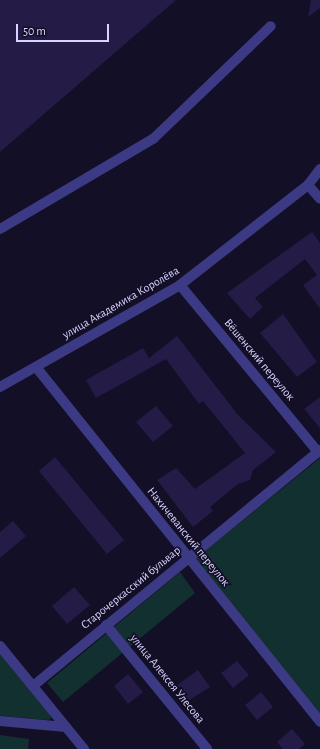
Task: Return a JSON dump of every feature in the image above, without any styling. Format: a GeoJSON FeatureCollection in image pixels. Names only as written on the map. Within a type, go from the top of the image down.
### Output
{"type":"FeatureCollection","features":[{"type":"Feature","properties":{"kind":"street"},"geometry":{"type":"LineString","coordinates":[[0,229],[153,139],[271,26]]}},
{"type":"Feature","properties":{"kind":"street","name":"улица Академика Королёва"},"geometry":{"type":"LineString","coordinates":[[0,387],[36,368],[180,285],[308,185],[320,169]]}},
{"type":"Feature","properties":{"kind":"street"},"geometry":{"type":"LineString","coordinates":[[308,185],[320,199]]}},
{"type":"Feature","properties":{"kind":"street","name":"Вёшенский переулок"},"geometry":{"type":"LineString","coordinates":[[180,285],[319,451]]}},
{"type":"Feature","properties":{"kind":"street","name":"Нахичеванский переулок"},"geometry":{"type":"LineString","coordinates":[[36,368],[320,722]]}},
{"type":"Feature","properties":{"kind":"street","name":"Старочеркасский бульвар"},"geometry":{"type":"LineString","coordinates":[[33,686],[319,451]]}},
{"type":"Feature","properties":{"kind":"street","name":"улица Алексея Улесова"},"geometry":{"type":"LineString","coordinates":[[106,626],[207,749]]}},
{"type":"Feature","properties":{"kind":"street"},"geometry":{"type":"LineString","coordinates":[[0,646],[84,749]]}},
{"type":"Feature","properties":{"kind":"street"},"geometry":{"type":"LineString","coordinates":[[0,721],[66,727]]}},
{"type":"Feature","properties":{"kind":"green space"},"geometry":{"type":"Polygon","coordinates":[[[320,458],[320,715],[195,559],[320,458]]]}},
{"type":"Feature","properties":{"kind":"green space"},"geometry":{"type":"Polygon","coordinates":[[[180,572],[195,593],[63,702],[47,683],[180,572]]]}},
{"type":"Feature","properties":{"kind":"green space"},"geometry":{"type":"Polygon","coordinates":[[[0,652],[52,717],[49,720],[0,716],[0,652]]]}},
{"type":"Feature","properties":{"kind":"green space"},"geometry":{"type":"Polygon","coordinates":[[[0,735],[29,739],[28,749],[0,749],[0,735]]]}},
{"type":"Feature","properties":{"kind":"building"},"geometry":{"type":"Polygon","coordinates":[[[0,0],[176,0],[0,152],[0,0]]]}},
{"type":"Feature","properties":{"kind":"building"},"geometry":{"type":"Polygon","coordinates":[[[311,0],[320,0],[320,8],[308,17],[311,0]]]}},
{"type":"Feature","properties":{"kind":"building"},"geometry":{"type":"Polygon","coordinates":[[[312,232],[320,243],[320,309],[303,285],[317,275],[305,259],[255,298],[263,307],[250,319],[227,293],[312,232]]]}},
{"type":"Feature","properties":{"kind":"building"},"geometry":{"type":"Polygon","coordinates":[[[283,314],[317,362],[297,377],[260,333],[283,314]]]}},
{"type":"Feature","properties":{"kind":"building"},"geometry":{"type":"Polygon","coordinates":[[[177,336],[238,415],[276,452],[253,470],[250,480],[238,484],[210,507],[213,511],[193,527],[157,480],[176,468],[195,489],[245,453],[203,401],[199,404],[166,359],[96,398],[86,380],[143,348],[149,358],[177,336]]]}},
{"type":"Feature","properties":{"kind":"building"},"geometry":{"type":"Polygon","coordinates":[[[320,397],[320,428],[304,409],[320,397]]]}},
{"type":"Feature","properties":{"kind":"building"},"geometry":{"type":"Polygon","coordinates":[[[156,406],[173,426],[153,442],[136,422],[156,406]]]}},
{"type":"Feature","properties":{"kind":"building"},"geometry":{"type":"Polygon","coordinates":[[[55,457],[124,540],[107,554],[39,471],[55,457]]]}},
{"type":"Feature","properties":{"kind":"building"},"geometry":{"type":"Polygon","coordinates":[[[13,521],[26,536],[0,558],[0,532],[13,521]]]}},
{"type":"Feature","properties":{"kind":"building"},"geometry":{"type":"Polygon","coordinates":[[[74,587],[90,605],[67,624],[52,606],[74,587]]]}},
{"type":"Feature","properties":{"kind":"building"},"geometry":{"type":"Polygon","coordinates":[[[237,661],[249,675],[233,688],[221,673],[237,661]]]}},
{"type":"Feature","properties":{"kind":"building"},"geometry":{"type":"Polygon","coordinates":[[[198,670],[210,687],[188,701],[177,685],[198,670]]]}},
{"type":"Feature","properties":{"kind":"building"},"geometry":{"type":"Polygon","coordinates":[[[128,674],[143,692],[128,704],[114,686],[128,674]]]}},
{"type":"Feature","properties":{"kind":"building"},"geometry":{"type":"Polygon","coordinates":[[[261,692],[273,707],[257,720],[245,705],[261,692]]]}},
{"type":"Feature","properties":{"kind":"building"},"geometry":{"type":"Polygon","coordinates":[[[292,729],[305,744],[299,749],[283,749],[277,742],[292,729]]]}}]}
